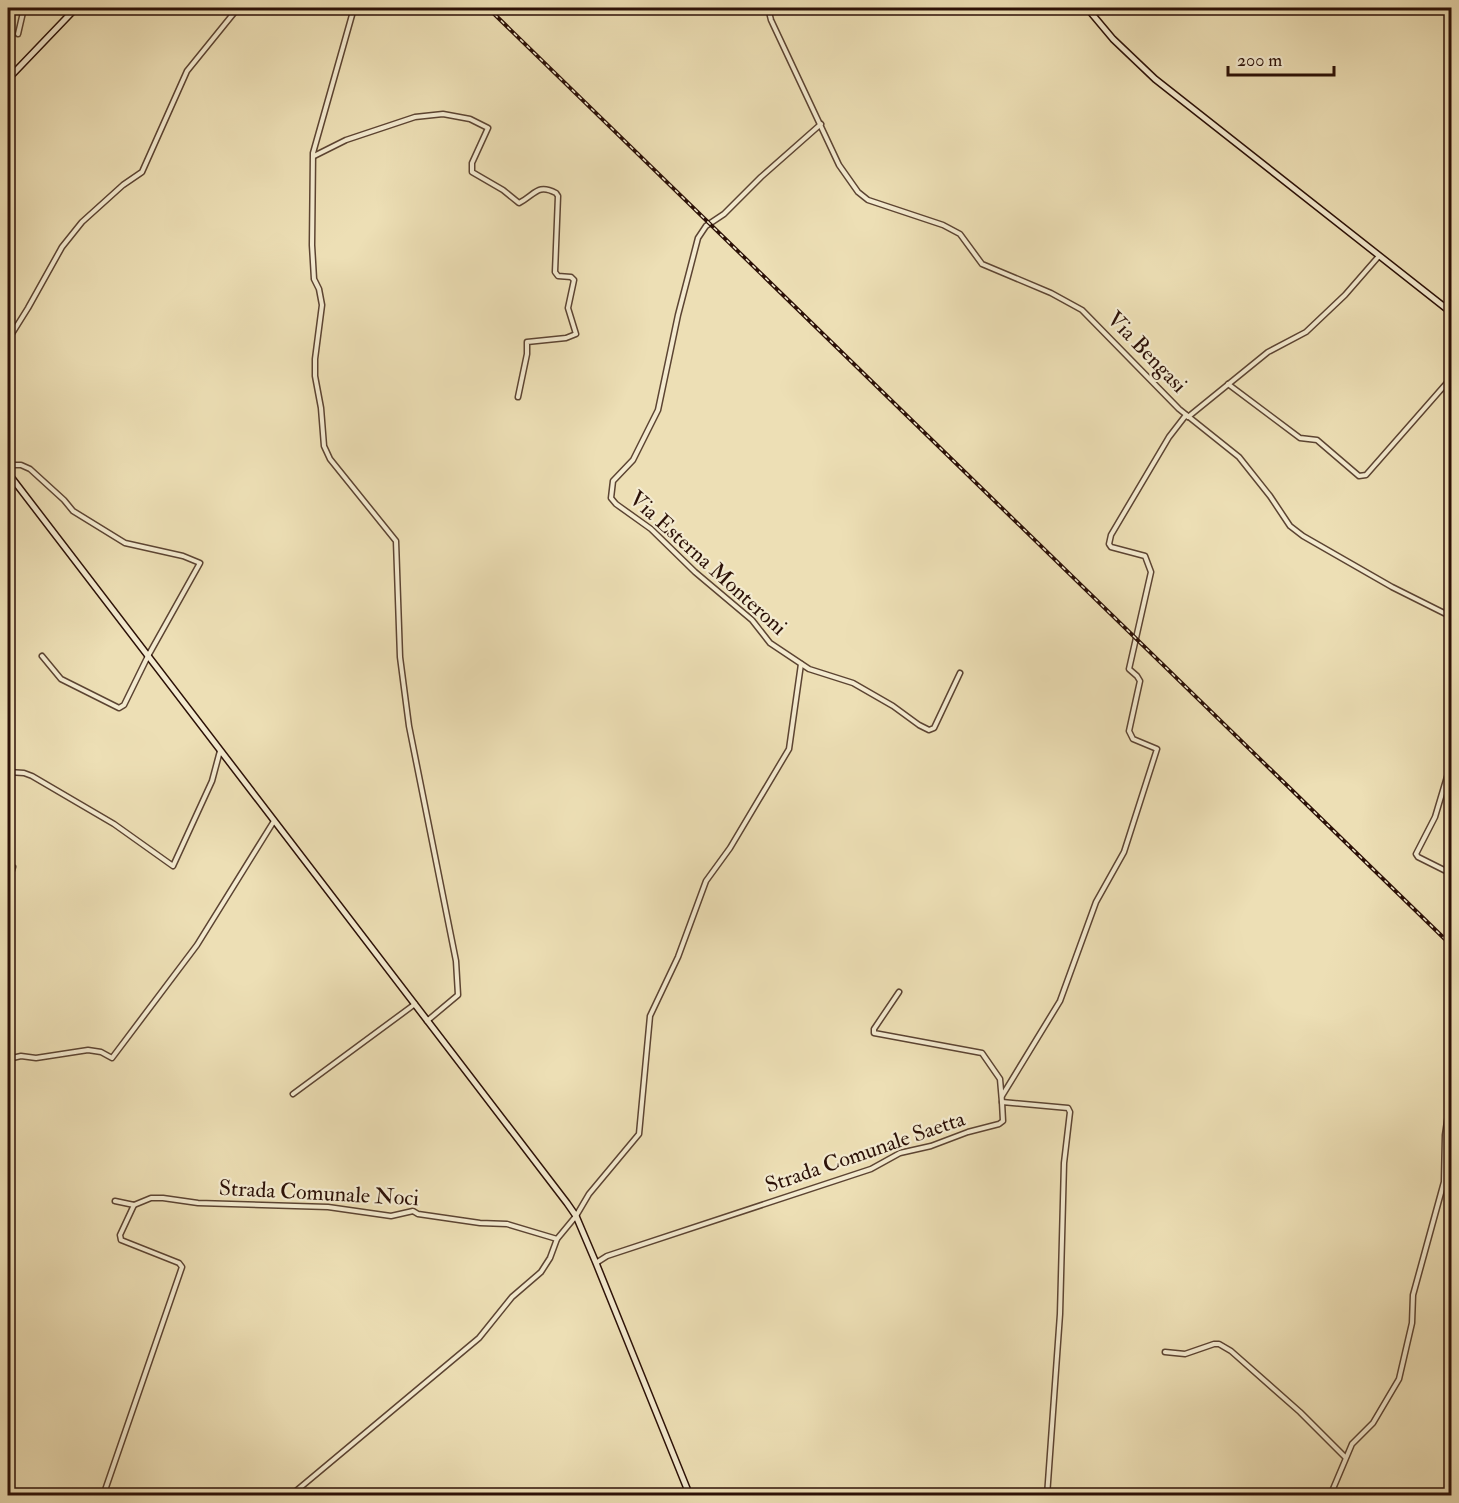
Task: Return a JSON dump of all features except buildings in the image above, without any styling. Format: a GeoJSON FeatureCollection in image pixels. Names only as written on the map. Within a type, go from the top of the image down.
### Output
{"type":"FeatureCollection","features":[{"type":"Feature","properties":{"kind":"street"},"geometry":{"type":"LineString","coordinates":[[18,34],[24,8]]}},
{"type":"Feature","properties":{"kind":"street"},"geometry":{"type":"LineString","coordinates":[[8,79],[76,8]]}},
{"type":"Feature","properties":{"kind":"street"},"geometry":{"type":"LineString","coordinates":[[8,340],[28,309],[62,246],[82,222],[141,172],[187,71],[238,8]]}},
{"type":"Feature","properties":{"kind":"street"},"geometry":{"type":"LineString","coordinates":[[354,8],[320,124],[313,157],[314,279],[319,289],[322,305],[315,376],[321,408],[324,446],[330,459],[396,541],[400,657],[406,703],[423,802],[456,961],[458,995],[427,1021]]}},
{"type":"Feature","properties":{"kind":"street","name":"Via Bengasi"},"geometry":{"type":"LineString","coordinates":[[768,8],[771,20],[839,165],[858,192],[868,200],[943,225],[960,234],[982,264],[1051,293],[1082,310],[1187,416],[1239,457],[1290,526],[1392,588],[1452,617]]}},
{"type":"Feature","properties":{"kind":"street"},"geometry":{"type":"LineString","coordinates":[[1088,8],[1113,39],[1155,79],[1452,313]]}},
{"type":"Feature","properties":{"kind":"street"},"geometry":{"type":"LineString","coordinates":[[313,157],[346,140],[388,128],[415,117],[443,114],[470,119],[488,128],[472,163],[472,172],[503,190],[519,203],[537,189],[556,193],[558,196],[555,272],[558,276],[571,277],[574,280],[568,308],[576,334],[566,338],[527,342],[527,354],[518,397]]}},
{"type":"Feature","properties":{"kind":"street","name":"Via Esterna Monteroni"},"geometry":{"type":"LineString","coordinates":[[821,124],[761,177],[724,214],[706,226],[698,238],[678,315],[658,410],[633,460],[613,481],[611,498],[651,529],[695,573],[752,620],[770,643],[801,664],[854,683],[929,730],[934,728],[939,720],[960,674]]}},
{"type":"Feature","properties":{"kind":"street"},"geometry":{"type":"LineString","coordinates":[[1002,1096],[1060,1001],[1096,902],[1124,852],[1157,749],[1133,739],[1129,731],[1140,681],[1129,669],[1151,572],[1150,566],[1145,556],[1111,547],[1108,543],[1111,535],[1169,436],[1187,416],[1268,352],[1306,332],[1345,295],[1379,256]]}},
{"type":"Feature","properties":{"kind":"street"},"geometry":{"type":"LineString","coordinates":[[1228,384],[1300,438],[1317,440],[1359,476],[1366,475],[1452,377]]}},
{"type":"Feature","properties":{"kind":"street"},"geometry":{"type":"LineString","coordinates":[[8,465],[21,465],[30,469],[64,500],[73,512],[125,543],[135,547],[163,551],[200,563],[148,656],[124,705],[119,708],[61,679],[42,656]]}},
{"type":"Feature","properties":{"kind":"street"},"geometry":{"type":"LineString","coordinates":[[8,473],[576,1216],[690,1496]]}},
{"type":"Feature","properties":{"kind":"street"},"geometry":{"type":"LineString","coordinates":[[290,1496],[471,1346],[487,1330],[512,1297],[541,1272],[550,1258],[557,1239],[576,1216],[589,1194],[639,1134],[650,1016],[678,957],[706,881],[730,848],[789,750],[801,664]]}},
{"type":"Feature","properties":{"kind":"street"},"geometry":{"type":"LineString","coordinates":[[8,772],[32,776],[114,824],[173,866],[212,781],[220,751]]}},
{"type":"Feature","properties":{"kind":"street"},"geometry":{"type":"LineString","coordinates":[[1452,760],[1435,817],[1416,854],[1452,874]]}},
{"type":"Feature","properties":{"kind":"street"},"geometry":{"type":"LineString","coordinates":[[8,1059],[21,1056],[36,1058],[88,1050],[101,1052],[112,1058],[197,945],[274,821]]}},
{"type":"Feature","properties":{"kind":"street"},"geometry":{"type":"LineString","coordinates":[[8,883],[13,867]]}},
{"type":"Feature","properties":{"kind":"street"},"geometry":{"type":"LineString","coordinates":[[899,992],[874,1029],[874,1033],[982,1053],[1000,1078],[1002,1102],[1070,1110],[1064,1163],[1060,1314],[1047,1496]]}},
{"type":"Feature","properties":{"kind":"street"},"geometry":{"type":"LineString","coordinates":[[293,1094],[415,1004]]}},
{"type":"Feature","properties":{"kind":"street"},"geometry":{"type":"LineString","coordinates":[[1452,1016],[1448,1053],[1452,1059]]}},
{"type":"Feature","properties":{"kind":"street"},"geometry":{"type":"LineString","coordinates":[[1330,1496],[1352,1444],[1372,1424],[1399,1379],[1412,1323],[1413,1295],[1444,1182],[1445,1135],[1452,1087]]}},
{"type":"Feature","properties":{"kind":"street","name":"Strada Comunale Saetta"},"geometry":{"type":"LineString","coordinates":[[596,1263],[607,1256],[872,1169],[900,1153],[931,1146],[968,1132],[999,1124],[1003,1121],[1002,1102]]}},
{"type":"Feature","properties":{"kind":"street","name":"Strada Comunale Noci"},"geometry":{"type":"LineString","coordinates":[[115,1201],[134,1205],[151,1198],[232,1205],[328,1207],[391,1216],[413,1211],[418,1214],[516,1226],[557,1239]]}},
{"type":"Feature","properties":{"kind":"street"},"geometry":{"type":"LineString","coordinates":[[103,1496],[182,1267],[179,1263],[121,1240],[120,1235],[134,1205]]}},
{"type":"Feature","properties":{"kind":"street"},"geometry":{"type":"LineString","coordinates":[[1165,1352],[1185,1353],[1214,1344],[1231,1351],[1300,1412],[1345,1457]]}},
{"type":"Feature","properties":{"kind":"railway"},"geometry":{"type":"LineString","coordinates":[[488,8],[1452,946]]}}]}
